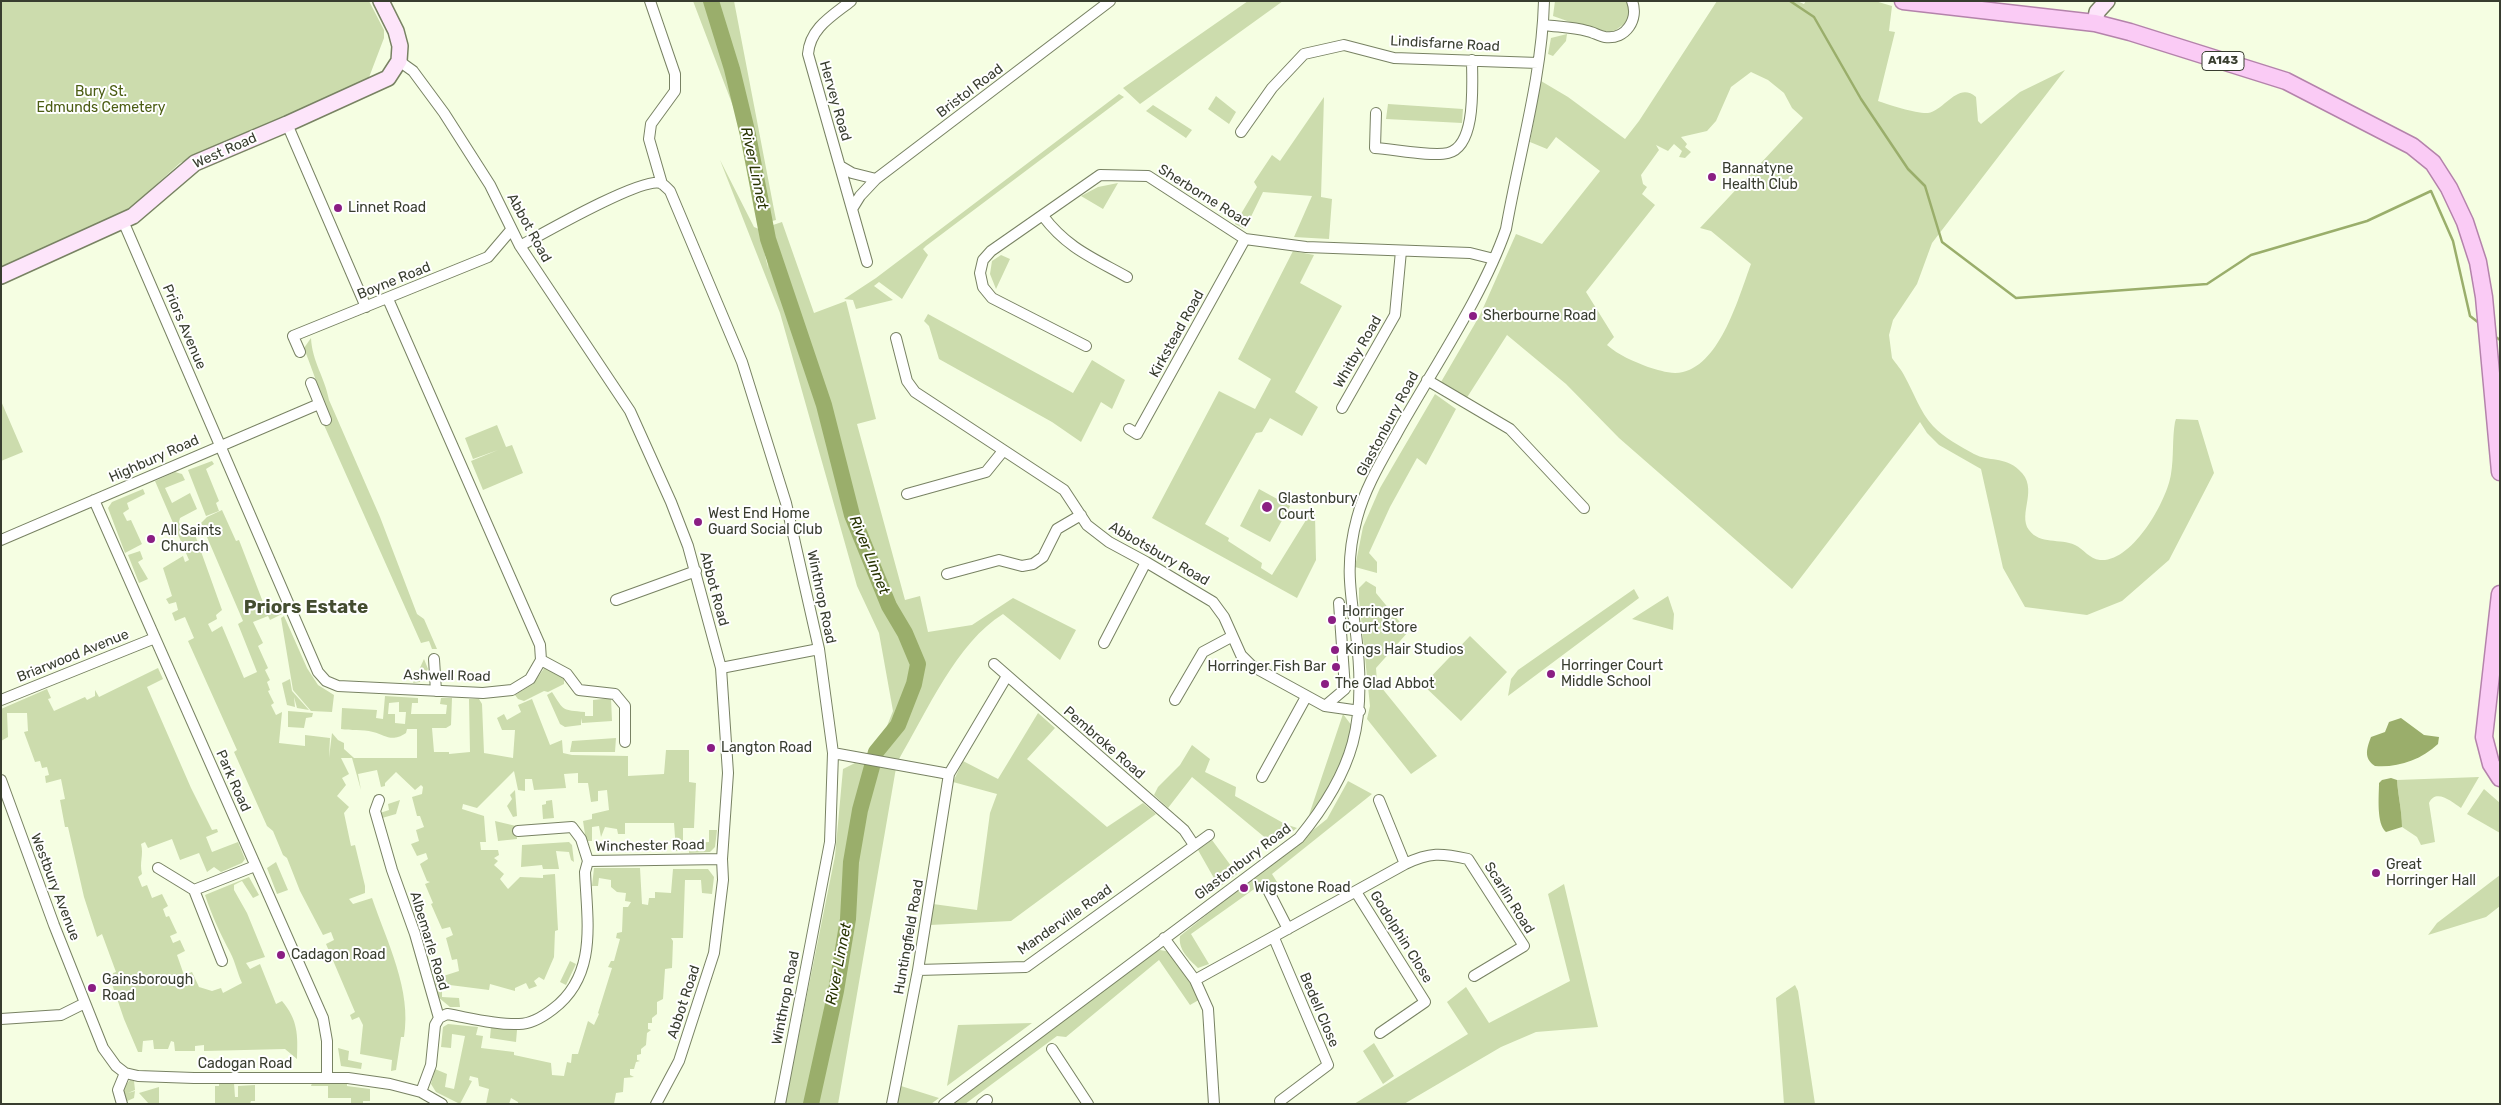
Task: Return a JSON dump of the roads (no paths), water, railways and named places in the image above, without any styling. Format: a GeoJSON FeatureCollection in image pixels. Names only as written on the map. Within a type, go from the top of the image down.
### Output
{"type":"FeatureCollection","features":[{"type":"Feature","properties":{"kind":"main road","name":"A143"},"geometry":{"type":"LineString","coordinates":[[1903,1],[2095,23],[2130,32],[2286,81],[2412,146],[2433,163],[2449,188],[2464,222],[2478,262],[2484,296],[2500,472]]}},
{"type":"Feature","properties":{"kind":"main road"},"geometry":{"type":"LineString","coordinates":[[2500,594],[2484,738],[2491,764],[2500,778]]}},
{"type":"Feature","properties":{"kind":"street"},"geometry":{"type":"LineString","coordinates":[[381,1],[396,32],[400,46],[399,61]]}},
{"type":"Feature","properties":{"kind":"street","name":"Winthrop Road"},"geometry":{"type":"LineString","coordinates":[[650,1],[675,74],[675,92],[651,124],[648,139],[662,184],[670,191],[742,362],[786,502],[819,649],[832,753],[830,842],[780,1104]]}},
{"type":"Feature","properties":{"kind":"street","name":"Hervey Road"},"geometry":{"type":"LineString","coordinates":[[851,1],[818,28],[808,48],[811,71],[867,262]]}},
{"type":"Feature","properties":{"kind":"street","name":"Bristol Road"},"geometry":{"type":"LineString","coordinates":[[852,209],[860,196],[876,180],[1110,1]]}},
{"type":"Feature","properties":{"kind":"street","name":"Glastonbury Road"},"geometry":{"type":"LineString","coordinates":[[944,1104],[1299,838],[1318,816],[1340,777],[1354,738],[1360,711],[1360,671],[1349,577],[1351,542],[1357,516],[1376,469],[1494,260],[1506,229],[1538,63],[1544,25],[1544,1]]}},
{"type":"Feature","properties":{"kind":"street"},"geometry":{"type":"LineString","coordinates":[[1544,25],[1585,30],[1605,37],[1616,37],[1632,24],[1634,15],[1632,1]]}},
{"type":"Feature","properties":{"kind":"street"},"geometry":{"type":"LineString","coordinates":[[2095,23],[2097,12],[2104,2]]}},
{"type":"Feature","properties":{"kind":"street","name":"Lindisfarne Road"},"geometry":{"type":"LineString","coordinates":[[1241,132],[1272,88],[1304,54],[1344,45],[1394,58],[1538,63]]}},
{"type":"Feature","properties":{"kind":"street"},"geometry":{"type":"LineString","coordinates":[[1376,113],[1375,148],[1440,153],[1455,150],[1465,138],[1470,118],[1472,60]]}},
{"type":"Feature","properties":{"kind":"street","name":"West Road"},"geometry":{"type":"LineString","coordinates":[[1,276],[133,216],[195,163],[388,78],[399,61]]}},
{"type":"Feature","properties":{"kind":"street","name":"Abbot Road"},"geometry":{"type":"LineString","coordinates":[[399,61],[413,71],[444,113],[490,185],[520,246],[630,411],[672,502],[696,571],[721,668],[728,773],[722,859],[723,880],[714,953],[679,1061],[656,1104]]}},
{"type":"Feature","properties":{"kind":"street"},"geometry":{"type":"LineString","coordinates":[[287,124],[366,307]]}},
{"type":"Feature","properties":{"kind":"street"},"geometry":{"type":"LineString","coordinates":[[840,166],[852,173],[876,180]]}},
{"type":"Feature","properties":{"kind":"street","name":"Sherborne Road"},"geometry":{"type":"LineString","coordinates":[[1086,346],[992,298],[983,286],[980,273],[983,260],[991,251],[1100,176],[1148,176],[1245,239],[1306,247],[1470,253],[1494,260]]}},
{"type":"Feature","properties":{"kind":"street"},"geometry":{"type":"LineString","coordinates":[[520,246],[623,192],[662,184]]}},
{"type":"Feature","properties":{"kind":"street"},"geometry":{"type":"LineString","coordinates":[[1043,216],[1055,232],[1071,246],[1127,277]]}},
{"type":"Feature","properties":{"kind":"street","name":"Priors Avenue"},"geometry":{"type":"LineString","coordinates":[[123,221],[220,444]]}},
{"type":"Feature","properties":{"kind":"street","name":"Boyne Road"},"geometry":{"type":"LineString","coordinates":[[300,352],[293,336],[488,257],[511,230]]}},
{"type":"Feature","properties":{"kind":"street","name":"Kirkstead Road"},"geometry":{"type":"LineString","coordinates":[[1129,430],[1137,434],[1245,239]]}},
{"type":"Feature","properties":{"kind":"street","name":"Whitby Road"},"geometry":{"type":"LineString","coordinates":[[1342,408],[1395,315],[1401,250]]}},
{"type":"Feature","properties":{"kind":"street"},"geometry":{"type":"LineString","coordinates":[[388,299],[540,645],[541,660],[567,674],[579,690],[615,694],[625,706],[626,742]]}},
{"type":"Feature","properties":{"kind":"street","name":"Abbotsbury Road"},"geometry":{"type":"LineString","coordinates":[[896,338],[905,374],[915,392],[1003,452],[1064,490],[1087,525],[1108,542],[1213,602],[1224,617],[1231,637],[1241,655],[1252,666],[1325,706],[1360,711]]}},
{"type":"Feature","properties":{"kind":"street"},"geometry":{"type":"LineString","coordinates":[[1427,380],[1510,429],[1584,508]]}},
{"type":"Feature","properties":{"kind":"street"},"geometry":{"type":"LineString","coordinates":[[311,383],[326,420]]}},
{"type":"Feature","properties":{"kind":"street","name":"Highbury Road"},"geometry":{"type":"LineString","coordinates":[[1,540],[181,463],[220,444],[319,404]]}},
{"type":"Feature","properties":{"kind":"street","name":"Ashwell Road"},"geometry":{"type":"LineString","coordinates":[[220,444],[307,648],[326,681],[338,686],[483,693],[512,690],[530,679],[541,660]]}},
{"type":"Feature","properties":{"kind":"street"},"geometry":{"type":"LineString","coordinates":[[907,494],[986,472],[1003,452]]}},
{"type":"Feature","properties":{"kind":"street","name":"Park Road"},"geometry":{"type":"LineString","coordinates":[[94,500],[324,1018],[327,1042],[327,1078]]}},
{"type":"Feature","properties":{"kind":"street"},"geometry":{"type":"LineString","coordinates":[[947,574],[999,560],[1022,566],[1033,564],[1043,557],[1058,529],[1081,515]]}},
{"type":"Feature","properties":{"kind":"street"},"geometry":{"type":"LineString","coordinates":[[1104,643],[1146,562]]}},
{"type":"Feature","properties":{"kind":"street"},"geometry":{"type":"LineString","coordinates":[[616,600],[696,571]]}},
{"type":"Feature","properties":{"kind":"street"},"geometry":{"type":"LineString","coordinates":[[1325,706],[1345,689],[1339,603]]}},
{"type":"Feature","properties":{"kind":"street"},"geometry":{"type":"LineString","coordinates":[[1175,700],[1203,652],[1231,637]]}},
{"type":"Feature","properties":{"kind":"street","name":"Briarwood Avenue"},"geometry":{"type":"LineString","coordinates":[[1,700],[155,638]]}},
{"type":"Feature","properties":{"kind":"street"},"geometry":{"type":"LineString","coordinates":[[721,668],[819,649]]}},
{"type":"Feature","properties":{"kind":"street"},"geometry":{"type":"LineString","coordinates":[[434,659],[436,691]]}},
{"type":"Feature","properties":{"kind":"street","name":"Pembroke Road"},"geometry":{"type":"LineString","coordinates":[[994,664],[1184,830],[1194,845]]}},
{"type":"Feature","properties":{"kind":"street","name":"Huntingfield Road"},"geometry":{"type":"LineString","coordinates":[[892,1104],[918,970],[949,774],[1007,676]]}},
{"type":"Feature","properties":{"kind":"street"},"geometry":{"type":"LineString","coordinates":[[1262,777],[1306,697]]}},
{"type":"Feature","properties":{"kind":"street"},"geometry":{"type":"LineString","coordinates":[[832,753],[949,774]]}},
{"type":"Feature","properties":{"kind":"street","name":"Westbury Avenue"},"geometry":{"type":"LineString","coordinates":[[1,780],[85,1003]]}},
{"type":"Feature","properties":{"kind":"street","name":"Albemarle Road"},"geometry":{"type":"LineString","coordinates":[[379,800],[375,811],[392,870],[420,948],[439,1018],[435,1025],[431,1065],[421,1092]]}},
{"type":"Feature","properties":{"kind":"street"},"geometry":{"type":"LineString","coordinates":[[1379,800],[1405,864]]}},
{"type":"Feature","properties":{"kind":"street"},"geometry":{"type":"LineString","coordinates":[[518,831],[572,827],[580,839],[588,861]]}},
{"type":"Feature","properties":{"kind":"street","name":"Manderville Road"},"geometry":{"type":"LineString","coordinates":[[918,970],[1026,967],[1209,835]]}},
{"type":"Feature","properties":{"kind":"street","name":"Scarlin Road"},"geometry":{"type":"LineString","coordinates":[[1195,980],[1405,864],[1423,855],[1440,853],[1468,859],[1524,946],[1474,976]]}},
{"type":"Feature","properties":{"kind":"street","name":"Winchester Road"},"geometry":{"type":"LineString","coordinates":[[439,1018],[447,1014],[520,1024],[544,1016],[564,1001],[578,982],[588,946],[585,872],[588,861],[722,859]]}},
{"type":"Feature","properties":{"kind":"street"},"geometry":{"type":"LineString","coordinates":[[194,890],[255,866]]}},
{"type":"Feature","properties":{"kind":"street"},"geometry":{"type":"LineString","coordinates":[[158,868],[194,890],[222,961]]}},
{"type":"Feature","properties":{"kind":"street"},"geometry":{"type":"LineString","coordinates":[[1271,890],[1288,929]]}},
{"type":"Feature","properties":{"kind":"street","name":"Godolphin Close"},"geometry":{"type":"LineString","coordinates":[[1356,892],[1425,1002],[1380,1033]]}},
{"type":"Feature","properties":{"kind":"street"},"geometry":{"type":"LineString","coordinates":[[1164,938],[1195,980],[1208,1009],[1214,1104]]}},
{"type":"Feature","properties":{"kind":"street","name":"Bedell Close"},"geometry":{"type":"LineString","coordinates":[[1274,938],[1328,1065],[1280,1101]]}},
{"type":"Feature","properties":{"kind":"street"},"geometry":{"type":"LineString","coordinates":[[1,1019],[61,1015],[85,1003],[103,1048],[116,1066],[125,1073],[118,1090],[122,1104]]}},
{"type":"Feature","properties":{"kind":"street"},"geometry":{"type":"LineString","coordinates":[[1052,1050],[1088,1104]]}},
{"type":"Feature","properties":{"kind":"street","name":"Cadogan Road"},"geometry":{"type":"LineString","coordinates":[[125,1073],[138,1076],[194,1078],[348,1078],[390,1084],[421,1092],[442,1104]]}},
{"type":"Feature","properties":{"kind":"waterway","name":"River Linnet"},"geometry":{"type":"LineString","coordinates":[[711,1],[732,69],[748,135],[768,239],[824,405],[852,515],[889,606],[905,633],[918,664],[914,684],[898,725],[876,752],[860,810],[851,862],[848,919],[836,991],[811,1104]]}},
{"type":"Feature","properties":{"kind":"waterway"},"geometry":{"type":"LineString","coordinates":[[1790,1],[1814,17],[1861,99],[1908,169],[1925,186],[1942,242],[2016,298],[2207,284],[2251,255],[2367,221],[2431,191],[2453,241],[2470,316],[2479,323]]}},
{"type":"Feature","properties":{"kind":"waterway"},"geometry":{"type":"LineString","coordinates":[[2493,335],[2500,340]]}},
{"type":"Feature","properties":{"kind":"place","name":"Bannatyne Health Club"},"geometry":{"type":"Point","coordinates":[1712,177]}},
{"type":"Feature","properties":{"kind":"place","name":"Linnet Road"},"geometry":{"type":"Point","coordinates":[338,208]}},
{"type":"Feature","properties":{"kind":"place","name":"Sherbourne Road"},"geometry":{"type":"Point","coordinates":[1473,316]}},
{"type":"Feature","properties":{"kind":"place","name":"Glastonbury Court"},"geometry":{"type":"Point","coordinates":[1267,507]}},
{"type":"Feature","properties":{"kind":"place","name":"West End Home Guard Social Club"},"geometry":{"type":"Point","coordinates":[698,522]}},
{"type":"Feature","properties":{"kind":"place","name":"All Saints Church"},"geometry":{"type":"Point","coordinates":[151,539]}},
{"type":"Feature","properties":{"kind":"place","name":"Horringer Court Store"},"geometry":{"type":"Point","coordinates":[1332,620]}},
{"type":"Feature","properties":{"kind":"place","name":"Kings Hair Studios"},"geometry":{"type":"Point","coordinates":[1335,650]}},
{"type":"Feature","properties":{"kind":"place","name":"Horringer Fish Bar"},"geometry":{"type":"Point","coordinates":[1336,667]}},
{"type":"Feature","properties":{"kind":"place","name":"Horringer Court Middle School"},"geometry":{"type":"Point","coordinates":[1551,674]}},
{"type":"Feature","properties":{"kind":"place","name":"The Glad Abbot"},"geometry":{"type":"Point","coordinates":[1325,684]}},
{"type":"Feature","properties":{"kind":"place","name":"Langton Road"},"geometry":{"type":"Point","coordinates":[711,748]}},
{"type":"Feature","properties":{"kind":"place","name":"Great Horringer Hall"},"geometry":{"type":"Point","coordinates":[2376,873]}},
{"type":"Feature","properties":{"kind":"place","name":"Wigstone Road"},"geometry":{"type":"Point","coordinates":[1244,888]}},
{"type":"Feature","properties":{"kind":"place","name":"Cadagon Road"},"geometry":{"type":"Point","coordinates":[281,955]}},
{"type":"Feature","properties":{"kind":"place","name":"Gainsborough Road"},"geometry":{"type":"Point","coordinates":[92,988]}},
{"type":"Feature","properties":{"kind":"district","name":"Priors Estate"},"geometry":{"type":"Point","coordinates":[306,608]}},
{"type":"Feature","properties":{"kind":"park label","name":"Bury St. Edmunds Cemetery"},"geometry":{"type":"Point","coordinates":[101,100]}}]}
